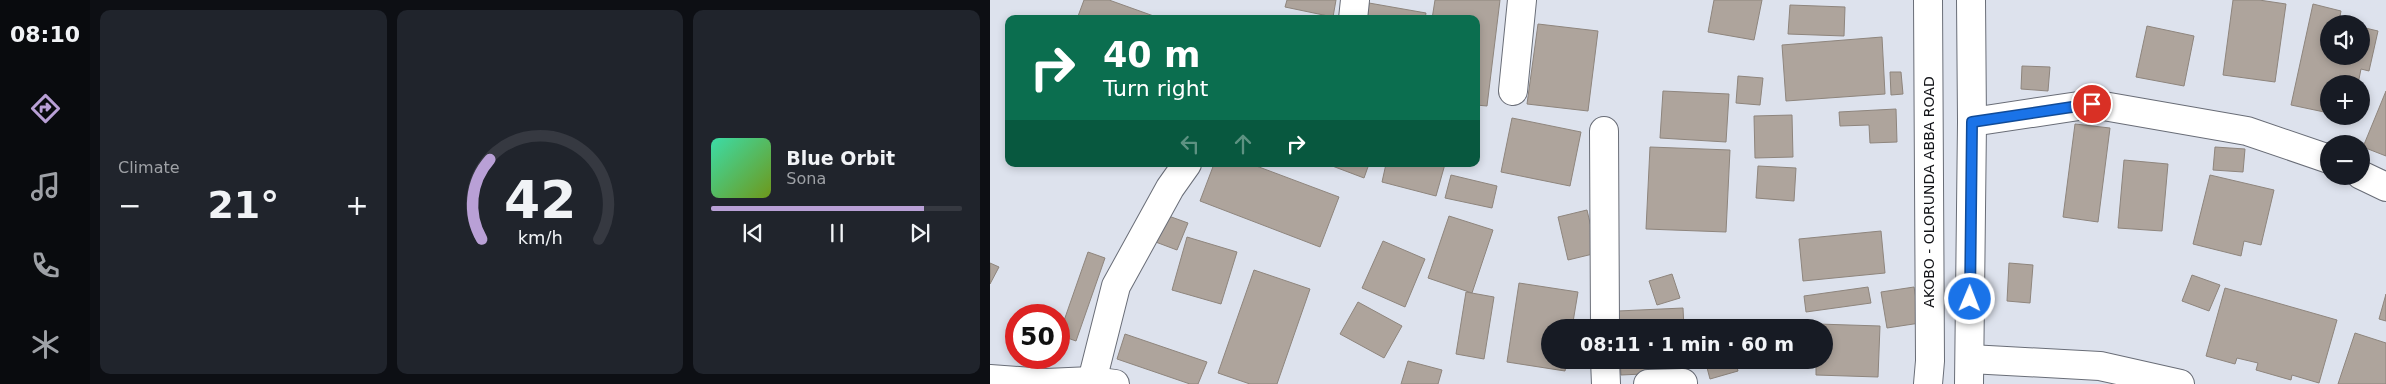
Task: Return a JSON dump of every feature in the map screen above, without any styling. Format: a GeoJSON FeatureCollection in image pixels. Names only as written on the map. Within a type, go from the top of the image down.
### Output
{"type":"FeatureCollection","features":[{"type":"Feature","properties":{"kind":"street"},"geometry":{"type":"LineString","coordinates":[[1354,15],[1356,0]]}},
{"type":"Feature","properties":{"kind":"street"},"geometry":{"type":"LineString","coordinates":[[1513,91],[1522,0]]}},
{"type":"Feature","properties":{"kind":"street","name":"AKOBO - OLORUNDA ABBA ROAD"},"geometry":{"type":"LineString","coordinates":[[1928,0],[1930,361],[1928,384]]}},
{"type":"Feature","properties":{"kind":"street"},"geometry":{"type":"LineString","coordinates":[[1971,0],[1972,122],[1969,371],[2100,366],[2180,384]]}},
{"type":"Feature","properties":{"kind":"street"},"geometry":{"type":"LineString","coordinates":[[1972,122],[2092,104],[2247,130],[2320,156]]}},
{"type":"Feature","properties":{"kind":"street"},"geometry":{"type":"LineString","coordinates":[[1604,131],[1605,319]]}},
{"type":"Feature","properties":{"kind":"street"},"geometry":{"type":"LineString","coordinates":[[990,379],[1046,383],[1103,382],[1116,286],[1170,188],[1185,167]]}},
{"type":"Feature","properties":{"kind":"street"},"geometry":{"type":"LineString","coordinates":[[2370,179],[2386,187]]}},
{"type":"Feature","properties":{"kind":"street"},"geometry":{"type":"LineString","coordinates":[[1606,369],[1606,384]]}},
{"type":"Feature","properties":{"kind":"street"},"geometry":{"type":"LineString","coordinates":[[1648,384],[1683,383]]}},
{"type":"Feature","properties":{"kind":"building"},"geometry":{"type":"Polygon","coordinates":[[[1084,0],[1109,0],[1151,15],[1078,15],[1084,0]]]}},
{"type":"Feature","properties":{"kind":"building"},"geometry":{"type":"Polygon","coordinates":[[[1287,0],[1336,0],[1333,15],[1323,15],[1285,7],[1287,0]]]}},
{"type":"Feature","properties":{"kind":"building"},"geometry":{"type":"Polygon","coordinates":[[[1435,0],[1500,0],[1487,106],[1480,105],[1480,15],[1433,15],[1435,0]]]}},
{"type":"Feature","properties":{"kind":"building"},"geometry":{"type":"Polygon","coordinates":[[[1714,0],[1762,0],[1754,40],[1708,32],[1714,0]]]}},
{"type":"Feature","properties":{"kind":"building"},"geometry":{"type":"Polygon","coordinates":[[[2233,0],[2259,0],[2286,4],[2275,82],[2223,75],[2233,0]]]}},
{"type":"Feature","properties":{"kind":"building"},"geometry":{"type":"Polygon","coordinates":[[[1369,3],[1426,13],[1426,15],[1368,15],[1369,3]]]}},
{"type":"Feature","properties":{"kind":"building"},"geometry":{"type":"Polygon","coordinates":[[[2313,4],[2341,11],[2340,15],[2320,15],[2320,65],[2370,65],[2370,29],[2378,31],[2369,71],[2361,69],[2360,75],[2320,75],[2320,111],[2291,105],[2313,4]]]}},
{"type":"Feature","properties":{"kind":"building"},"geometry":{"type":"Polygon","coordinates":[[[1790,5],[1845,7],[1844,36],[1788,34],[1790,5]]]}},
{"type":"Feature","properties":{"kind":"building"},"geometry":{"type":"Polygon","coordinates":[[[1538,24],[1598,31],[1588,111],[1527,104],[1538,24]]]}},
{"type":"Feature","properties":{"kind":"building"},"geometry":{"type":"Polygon","coordinates":[[[2147,26],[2194,36],[2184,86],[2136,77],[2147,26]]]}},
{"type":"Feature","properties":{"kind":"building"},"geometry":{"type":"Polygon","coordinates":[[[1882,37],[1885,94],[1786,101],[1782,45],[1882,37]]]}},
{"type":"Feature","properties":{"kind":"building"},"geometry":{"type":"Polygon","coordinates":[[[2022,66],[2050,67],[2048,91],[2021,89],[2022,66]]]}},
{"type":"Feature","properties":{"kind":"building"},"geometry":{"type":"Polygon","coordinates":[[[1890,72],[1901,72],[1903,94],[1891,95],[1890,72]]]}},
{"type":"Feature","properties":{"kind":"building"},"geometry":{"type":"Polygon","coordinates":[[[1738,76],[1763,78],[1760,105],[1736,103],[1738,76]]]}},
{"type":"Feature","properties":{"kind":"building"},"geometry":{"type":"Polygon","coordinates":[[[1663,91],[1729,94],[1726,142],[1660,138],[1663,91]]]}},
{"type":"Feature","properties":{"kind":"building"},"geometry":{"type":"Polygon","coordinates":[[[2386,91],[2386,156],[2370,150],[2370,135],[2368,135],[2386,91]]]}},
{"type":"Feature","properties":{"kind":"building"},"geometry":{"type":"Polygon","coordinates":[[[1896,109],[1897,142],[1870,143],[1869,125],[1840,126],[1839,112],[1896,109]]]}},
{"type":"Feature","properties":{"kind":"building"},"geometry":{"type":"Polygon","coordinates":[[[1792,115],[1793,157],[1755,158],[1754,116],[1792,115]]]}},
{"type":"Feature","properties":{"kind":"building"},"geometry":{"type":"Polygon","coordinates":[[[1512,118],[1581,132],[1570,186],[1501,172],[1512,118]]]}},
{"type":"Feature","properties":{"kind":"building"},"geometry":{"type":"Polygon","coordinates":[[[2075,124],[2110,128],[2098,222],[2063,217],[2075,124]]]}},
{"type":"Feature","properties":{"kind":"building"},"geometry":{"type":"Polygon","coordinates":[[[1650,147],[1730,150],[1726,232],[1646,229],[1650,147]]]}},
{"type":"Feature","properties":{"kind":"building"},"geometry":{"type":"Polygon","coordinates":[[[2215,147],[2245,149],[2243,172],[2213,170],[2215,147]]]}},
{"type":"Feature","properties":{"kind":"building"},"geometry":{"type":"Polygon","coordinates":[[[2124,160],[2168,164],[2162,231],[2118,228],[2124,160]]]}},
{"type":"Feature","properties":{"kind":"building"},"geometry":{"type":"Polygon","coordinates":[[[1758,166],[1796,168],[1794,201],[1756,198],[1758,166]]]}},
{"type":"Feature","properties":{"kind":"building"},"geometry":{"type":"Polygon","coordinates":[[[1213,167],[1259,167],[1339,197],[1320,247],[1200,201],[1213,167]]]}},
{"type":"Feature","properties":{"kind":"building"},"geometry":{"type":"Polygon","coordinates":[[[1335,167],[1368,167],[1364,178],[1335,167]]]}},
{"type":"Feature","properties":{"kind":"building"},"geometry":{"type":"Polygon","coordinates":[[[1385,167],[1444,167],[1436,196],[1382,182],[1385,167]]]}},
{"type":"Feature","properties":{"kind":"building"},"geometry":{"type":"Polygon","coordinates":[[[1451,175],[1497,186],[1492,208],[1445,198],[1451,175]]]}},
{"type":"Feature","properties":{"kind":"building"},"geometry":{"type":"Polygon","coordinates":[[[2210,175],[2274,190],[2261,245],[2244,241],[2241,256],[2193,244],[2210,175]]]}},
{"type":"Feature","properties":{"kind":"building"},"geometry":{"type":"Polygon","coordinates":[[[1587,210],[1597,253],[1568,260],[1558,217],[1587,210]]]}},
{"type":"Feature","properties":{"kind":"building"},"geometry":{"type":"Polygon","coordinates":[[[1163,214],[1188,223],[1177,250],[1153,241],[1163,214]]]}},
{"type":"Feature","properties":{"kind":"building"},"geometry":{"type":"Polygon","coordinates":[[[1449,216],[1493,230],[1472,293],[1428,278],[1449,216]]]}},
{"type":"Feature","properties":{"kind":"building"},"geometry":{"type":"Polygon","coordinates":[[[1881,231],[1885,273],[1803,281],[1799,239],[1881,231]]]}},
{"type":"Feature","properties":{"kind":"building"},"geometry":{"type":"Polygon","coordinates":[[[1187,237],[1237,252],[1221,304],[1172,290],[1187,237]]]}},
{"type":"Feature","properties":{"kind":"building"},"geometry":{"type":"Polygon","coordinates":[[[1383,241],[1425,259],[1405,307],[1362,288],[1383,241]]]}},
{"type":"Feature","properties":{"kind":"building"},"geometry":{"type":"Polygon","coordinates":[[[1088,252],[1105,258],[1076,341],[1070,339],[1070,304],[1088,252]]]}},
{"type":"Feature","properties":{"kind":"building"},"geometry":{"type":"Polygon","coordinates":[[[990,263],[999,267],[990,284],[990,263]]]}},
{"type":"Feature","properties":{"kind":"building"},"geometry":{"type":"Polygon","coordinates":[[[2009,263],[2033,265],[2030,303],[2007,301],[2009,263]]]}},
{"type":"Feature","properties":{"kind":"building"},"geometry":{"type":"Polygon","coordinates":[[[1254,270],[1310,289],[1277,384],[1250,384],[1218,373],[1254,270]]]}},
{"type":"Feature","properties":{"kind":"building"},"geometry":{"type":"Polygon","coordinates":[[[1672,274],[1680,298],[1657,305],[1649,281],[1672,274]]]}},
{"type":"Feature","properties":{"kind":"building"},"geometry":{"type":"Polygon","coordinates":[[[2192,275],[2220,285],[2209,311],[2182,301],[2192,275]]]}},
{"type":"Feature","properties":{"kind":"building"},"geometry":{"type":"Polygon","coordinates":[[[1519,283],[1578,292],[1574,319],[1541,319],[1541,367],[1507,362],[1519,283]]]}},
{"type":"Feature","properties":{"kind":"building"},"geometry":{"type":"Polygon","coordinates":[[[1868,287],[1871,303],[1806,312],[1804,296],[1868,287]]]}},
{"type":"Feature","properties":{"kind":"building"},"geometry":{"type":"Polygon","coordinates":[[[1914,287],[1920,323],[1887,328],[1881,292],[1914,287]]]}},
{"type":"Feature","properties":{"kind":"building"},"geometry":{"type":"Polygon","coordinates":[[[2225,288],[2337,320],[2319,383],[2292,375],[2291,380],[2256,370],[2258,363],[2237,358],[2235,364],[2206,356],[2225,288]]]}},
{"type":"Feature","properties":{"kind":"building"},"geometry":{"type":"Polygon","coordinates":[[[1466,292],[1494,297],[1484,359],[1456,354],[1466,292]]]}},
{"type":"Feature","properties":{"kind":"building"},"geometry":{"type":"Polygon","coordinates":[[[2386,294],[2386,321],[2379,319],[2386,294]]]}},
{"type":"Feature","properties":{"kind":"building"},"geometry":{"type":"Polygon","coordinates":[[[1358,302],[1402,326],[1384,358],[1340,334],[1358,302]]]}},
{"type":"Feature","properties":{"kind":"building"},"geometry":{"type":"Polygon","coordinates":[[[1683,308],[1684,319],[1618,319],[1618,311],[1683,308]]]}},
{"type":"Feature","properties":{"kind":"building"},"geometry":{"type":"Polygon","coordinates":[[[1833,324],[1880,326],[1878,377],[1816,375],[1816,369],[1833,369],[1833,324]]]}},
{"type":"Feature","properties":{"kind":"building"},"geometry":{"type":"Polygon","coordinates":[[[2355,333],[2386,343],[2386,384],[2338,384],[2355,333]]]}},
{"type":"Feature","properties":{"kind":"building"},"geometry":{"type":"Polygon","coordinates":[[[1125,334],[1207,362],[1198,384],[1190,384],[1117,359],[1125,334]]]}},
{"type":"Feature","properties":{"kind":"building"},"geometry":{"type":"Polygon","coordinates":[[[1408,361],[1442,370],[1438,384],[1401,384],[1408,361]]]}},
{"type":"Feature","properties":{"kind":"building"},"geometry":{"type":"Polygon","coordinates":[[[1621,369],[1687,369],[1687,372],[1621,375],[1621,369]]]}},
{"type":"Feature","properties":{"kind":"building"},"geometry":{"type":"Polygon","coordinates":[[[1707,369],[1737,369],[1738,371],[1710,379],[1707,369]]]}},
{"type":"Feature","properties":{"kind":"route"},"geometry":{"type":"LineString","coordinates":[[1970,299],[1972,122],[2092,104]]}}]}
